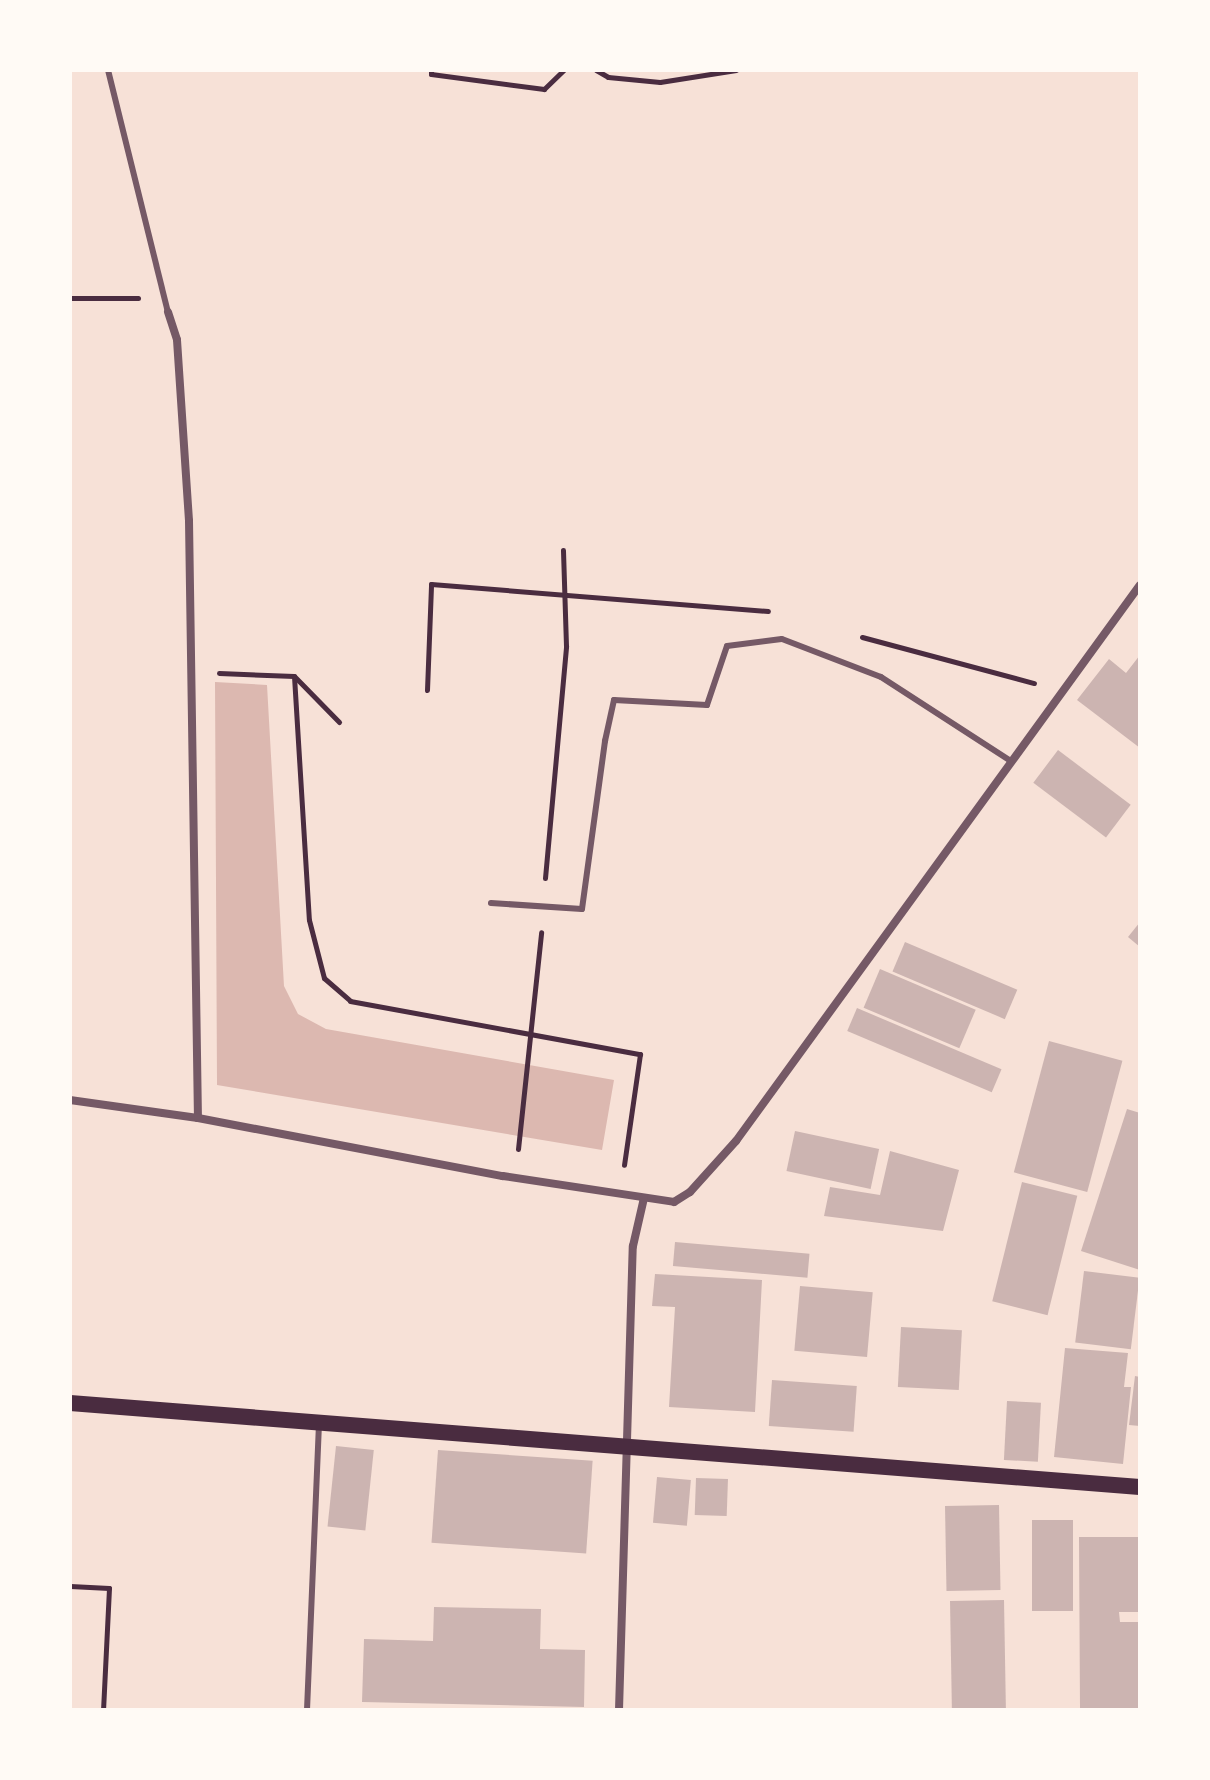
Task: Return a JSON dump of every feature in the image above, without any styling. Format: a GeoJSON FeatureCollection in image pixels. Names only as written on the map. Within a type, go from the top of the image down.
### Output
{"type":"FeatureCollection","features":[{"type":"Feature","properties":{"kind":"main road"},"geometry":{"type":"LineString","coordinates":[[70,1403],[1140,1487]]}},
{"type":"Feature","properties":{"kind":"street"},"geometry":{"type":"LineString","coordinates":[[168,312],[177,340],[188,506],[198,1118]]}},
{"type":"Feature","properties":{"kind":"street"},"geometry":{"type":"LineString","coordinates":[[70,1100],[198,1118],[515,1178],[674,1202],[690,1192],[736,1141],[1140,585]]}},
{"type":"Feature","properties":{"kind":"street"},"geometry":{"type":"LineString","coordinates":[[619,1710],[633,1246],[644,1198]]}},
{"type":"Feature","properties":{"kind":"lane"},"geometry":{"type":"LineString","coordinates":[[108,70],[168,312]]}},
{"type":"Feature","properties":{"kind":"lane"},"geometry":{"type":"LineString","coordinates":[[491,903],[582,909],[605,741],[614,700],[707,705],[727,646],[782,639],[881,677],[1011,761]]}},
{"type":"Feature","properties":{"kind":"lane"},"geometry":{"type":"LineString","coordinates":[[307,1710],[320,1422]]}},
{"type":"Feature","properties":{"kind":"path"},"geometry":{"type":"LineString","coordinates":[[431,70],[431,74],[544,89],[564,70]]}},
{"type":"Feature","properties":{"kind":"path"},"geometry":{"type":"LineString","coordinates":[[596,70],[608,77],[660,82],[736,70]]}},
{"type":"Feature","properties":{"kind":"path"},"geometry":{"type":"LineString","coordinates":[[70,298],[106,299]]}},
{"type":"Feature","properties":{"kind":"path"},"geometry":{"type":"LineString","coordinates":[[545,883],[566,646],[563,550]]}},
{"type":"Feature","properties":{"kind":"path"},"geometry":{"type":"LineString","coordinates":[[427,690],[431,584],[564,592]]}},
{"type":"Feature","properties":{"kind":"path"},"geometry":{"type":"LineString","coordinates":[[192,672],[294,676],[339,722]]}},
{"type":"Feature","properties":{"kind":"path"},"geometry":{"type":"LineString","coordinates":[[294,676],[309,920],[324,978],[350,1001],[640,1054],[620,1194]]}},
{"type":"Feature","properties":{"kind":"path"},"geometry":{"type":"LineString","coordinates":[[515,1178],[533,1034],[541,931]]}},
{"type":"Feature","properties":{"kind":"path"},"geometry":{"type":"LineString","coordinates":[[70,1586],[109,1588],[103,1710]]}},
{"type":"Feature","properties":{"kind":"shaded area"},"geometry":{"type":"Polygon","coordinates":[[[215,682],[267,685],[284,986],[298,1014],[326,1029],[614,1080],[602,1150],[217,1085],[215,682]]]}},
{"type":"Feature","properties":{"kind":"building"},"geometry":{"type":"Polygon","coordinates":[[[1140,655],[1140,748],[1077,700],[1109,659],[1126,673],[1140,655]]]}},
{"type":"Feature","properties":{"kind":"building"},"geometry":{"type":"Polygon","coordinates":[[[1058,750],[1131,805],[1106,838],[1033,783],[1058,750]]]}},
{"type":"Feature","properties":{"kind":"building"},"geometry":{"type":"Polygon","coordinates":[[[1140,922],[1140,947],[1128,937],[1140,922]]]}},
{"type":"Feature","properties":{"kind":"building"},"geometry":{"type":"Polygon","coordinates":[[[905,942],[1017,990],[1005,1019],[892,971],[905,942]]]}},
{"type":"Feature","properties":{"kind":"building"},"geometry":{"type":"Polygon","coordinates":[[[880,969],[976,1010],[959,1048],[864,1008],[880,969]]]}},
{"type":"Feature","properties":{"kind":"building"},"geometry":{"type":"Polygon","coordinates":[[[857,1008],[1002,1069],[992,1092],[847,1031],[857,1008]]]}},
{"type":"Feature","properties":{"kind":"building"},"geometry":{"type":"Polygon","coordinates":[[[1049,1041],[1122,1061],[1087,1192],[1014,1172],[1049,1041]]]}},
{"type":"Feature","properties":{"kind":"building"},"geometry":{"type":"Polygon","coordinates":[[[1127,1109],[1140,1113],[1140,1270],[1081,1251],[1127,1109]]]}},
{"type":"Feature","properties":{"kind":"building"},"geometry":{"type":"Polygon","coordinates":[[[795,1131],[879,1149],[871,1189],[786,1171],[795,1131]]]}},
{"type":"Feature","properties":{"kind":"building"},"geometry":{"type":"Polygon","coordinates":[[[890,1151],[959,1170],[943,1231],[824,1216],[830,1187],[880,1195],[890,1151]]]}},
{"type":"Feature","properties":{"kind":"building"},"geometry":{"type":"Polygon","coordinates":[[[1022,1182],[1077,1196],[1048,1315],[992,1301],[1022,1182]]]}},
{"type":"Feature","properties":{"kind":"building"},"geometry":{"type":"Polygon","coordinates":[[[675,1242],[809,1254],[807,1278],[673,1266],[675,1242]]]}},
{"type":"Feature","properties":{"kind":"building"},"geometry":{"type":"Polygon","coordinates":[[[1084,1271],[1140,1278],[1131,1349],[1075,1342],[1084,1271]]]}},
{"type":"Feature","properties":{"kind":"building"},"geometry":{"type":"Polygon","coordinates":[[[655,1274],[762,1280],[755,1412],[669,1407],[675,1307],[652,1306],[655,1274]]]}},
{"type":"Feature","properties":{"kind":"building"},"geometry":{"type":"Polygon","coordinates":[[[800,1286],[873,1292],[867,1357],[794,1351],[800,1286]]]}},
{"type":"Feature","properties":{"kind":"building"},"geometry":{"type":"Polygon","coordinates":[[[901,1327],[962,1330],[959,1390],[898,1387],[901,1327]]]}},
{"type":"Feature","properties":{"kind":"building"},"geometry":{"type":"Polygon","coordinates":[[[1065,1348],[1128,1353],[1124,1387],[1131,1387],[1123,1464],[1054,1457],[1065,1348]]]}},
{"type":"Feature","properties":{"kind":"building"},"geometry":{"type":"Polygon","coordinates":[[[1135,1376],[1140,1377],[1140,1426],[1129,1425],[1135,1376]]]}},
{"type":"Feature","properties":{"kind":"building"},"geometry":{"type":"Polygon","coordinates":[[[772,1380],[857,1386],[854,1432],[769,1426],[772,1380]]]}},
{"type":"Feature","properties":{"kind":"building"},"geometry":{"type":"Polygon","coordinates":[[[1007,1401],[1041,1403],[1038,1462],[1004,1460],[1007,1401]]]}},
{"type":"Feature","properties":{"kind":"building"},"geometry":{"type":"Polygon","coordinates":[[[336,1446],[374,1450],[365,1531],[328,1527],[336,1446]]]}},
{"type":"Feature","properties":{"kind":"building"},"geometry":{"type":"Polygon","coordinates":[[[438,1450],[593,1461],[586,1554],[432,1543],[438,1450]]]}},
{"type":"Feature","properties":{"kind":"building"},"geometry":{"type":"Polygon","coordinates":[[[657,1477],[691,1480],[687,1526],[653,1523],[657,1477]]]}},
{"type":"Feature","properties":{"kind":"building"},"geometry":{"type":"Polygon","coordinates":[[[696,1478],[728,1479],[727,1516],[695,1515],[696,1478]]]}},
{"type":"Feature","properties":{"kind":"building"},"geometry":{"type":"Polygon","coordinates":[[[999,1505],[1000,1590],[946,1591],[945,1506],[999,1505]]]}},
{"type":"Feature","properties":{"kind":"building"},"geometry":{"type":"Polygon","coordinates":[[[1032,1520],[1073,1520],[1073,1611],[1032,1611],[1032,1520]]]}},
{"type":"Feature","properties":{"kind":"building"},"geometry":{"type":"Polygon","coordinates":[[[1079,1537],[1140,1537],[1140,1612],[1119,1612],[1120,1622],[1140,1622],[1140,1710],[1080,1710],[1079,1537]]]}},
{"type":"Feature","properties":{"kind":"building"},"geometry":{"type":"Polygon","coordinates":[[[1004,1600],[1006,1710],[952,1710],[950,1601],[1004,1600]]]}},
{"type":"Feature","properties":{"kind":"building"},"geometry":{"type":"Polygon","coordinates":[[[434,1607],[541,1609],[540,1649],[585,1650],[584,1707],[362,1702],[364,1639],[433,1641],[434,1607]]]}}]}
